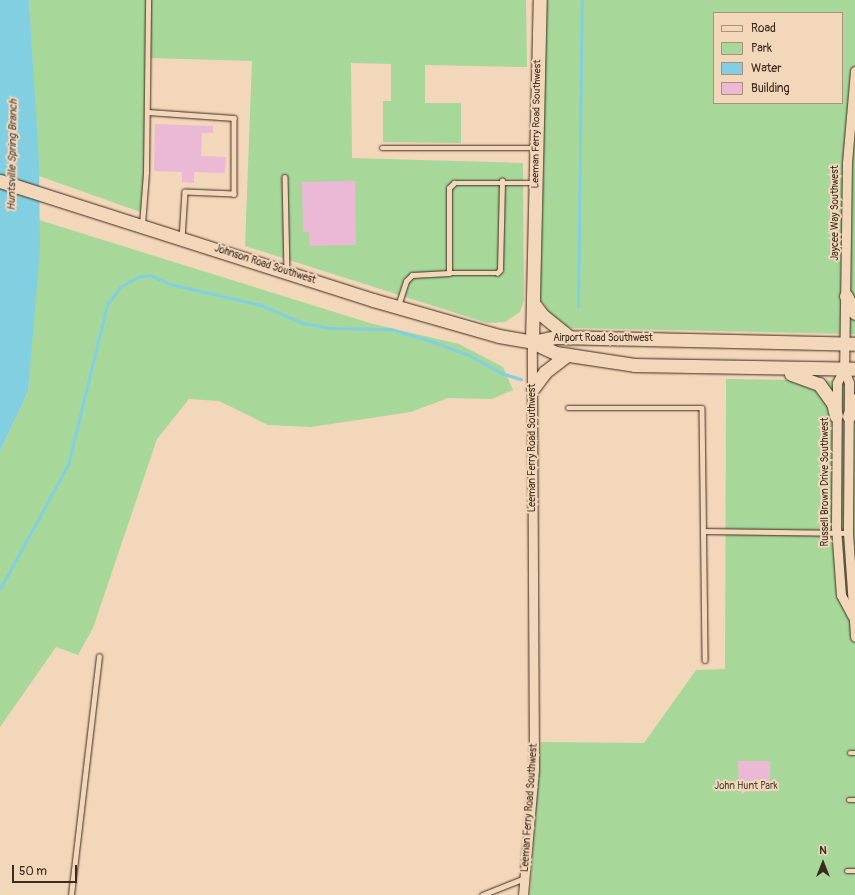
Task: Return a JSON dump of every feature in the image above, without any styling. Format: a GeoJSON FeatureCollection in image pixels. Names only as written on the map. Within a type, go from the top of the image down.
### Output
{"type":"FeatureCollection","features":[{"type":"Feature","properties":{"kind":"street","name":"Leeman Ferry Road Southwest"},"geometry":{"type":"LineString","coordinates":[[523,895],[534,768],[532,342],[540,0]]}},
{"type":"Feature","properties":{"kind":"street","name":"Jaycee Way Southwest"},"geometry":{"type":"LineString","coordinates":[[849,357],[846,296],[847,162],[855,71]]}},
{"type":"Feature","properties":{"kind":"street","name":"Johnson Road Southwest"},"geometry":{"type":"LineString","coordinates":[[0,181],[397,307],[532,342]]}},
{"type":"Feature","properties":{"kind":"street"},"geometry":{"type":"LineString","coordinates":[[846,296],[855,313]]}},
{"type":"Feature","properties":{"kind":"street"},"geometry":{"type":"LineString","coordinates":[[533,303],[542,315],[570,338]]}},
{"type":"Feature","properties":{"kind":"street","name":"Airport Road Southwest"},"geometry":{"type":"LineString","coordinates":[[532,342],[570,338],[849,357]]}},
{"type":"Feature","properties":{"kind":"street","name":"Airport Road Southwest"},"geometry":{"type":"LineString","coordinates":[[532,342],[567,355],[634,365],[770,369],[849,357]]}},
{"type":"Feature","properties":{"kind":"street"},"geometry":{"type":"LineString","coordinates":[[533,388],[545,372],[567,355]]}},
{"type":"Feature","properties":{"kind":"street","name":"Russell Brown Drive Southwest"},"geometry":{"type":"LineString","coordinates":[[849,357],[837,383],[843,416],[852,617],[855,637]]}},
{"type":"Feature","properties":{"kind":"street"},"geometry":{"type":"LineString","coordinates":[[770,369],[819,384],[843,416],[855,400]]}},
{"type":"Feature","properties":{"kind":"street","name":"Russell Brown Drive Southwest"},"geometry":{"type":"LineString","coordinates":[[843,416],[836,533],[841,595],[852,617]]}},
{"type":"Feature","properties":{"kind":"lane"},"geometry":{"type":"LineString","coordinates":[[142,225],[148,112],[148,0]]}},
{"type":"Feature","properties":{"kind":"lane"},"geometry":{"type":"LineString","coordinates":[[148,112],[234,118],[234,194],[185,192],[182,238]]}},
{"type":"Feature","properties":{"kind":"lane"},"geometry":{"type":"LineString","coordinates":[[382,148],[537,148]]}},
{"type":"Feature","properties":{"kind":"lane"},"geometry":{"type":"LineString","coordinates":[[285,177],[287,272]]}},
{"type":"Feature","properties":{"kind":"lane"},"geometry":{"type":"LineString","coordinates":[[449,274],[449,188],[454,183],[467,181],[536,183]]}},
{"type":"Feature","properties":{"kind":"lane"},"geometry":{"type":"LineString","coordinates":[[397,307],[406,281],[412,275],[497,274],[500,270],[502,181]]}},
{"type":"Feature","properties":{"kind":"lane"},"geometry":{"type":"LineString","coordinates":[[568,408],[702,408],[705,660]]}},
{"type":"Feature","properties":{"kind":"lane"},"geometry":{"type":"LineString","coordinates":[[704,531],[848,533]]}},
{"type":"Feature","properties":{"kind":"lane"},"geometry":{"type":"LineString","coordinates":[[71,895],[99,657]]}},
{"type":"Feature","properties":{"kind":"lane"},"geometry":{"type":"LineString","coordinates":[[849,800],[855,800]]}},
{"type":"Feature","properties":{"kind":"lane"},"geometry":{"type":"LineString","coordinates":[[847,871],[855,871]]}},
{"type":"Feature","properties":{"kind":"lane"},"geometry":{"type":"LineString","coordinates":[[482,895],[525,878]]}},
{"type":"Feature","properties":{"kind":"green space"},"geometry":{"type":"Polygon","coordinates":[[[29,0],[526,0],[527,67],[425,65],[425,103],[461,103],[461,143],[383,142],[383,101],[391,101],[391,64],[351,63],[352,158],[523,163],[524,300],[520,312],[505,322],[487,323],[245,246],[252,61],[150,58],[146,214],[39,176],[29,0]]]}},
{"type":"Feature","properties":{"kind":"green space"},"geometry":{"type":"Polygon","coordinates":[[[539,0],[855,0],[855,334],[568,328],[557,323],[539,298],[539,0]]]}},
{"type":"Feature","properties":{"kind":"green space"},"geometry":{"type":"Polygon","coordinates":[[[39,220],[373,324],[459,344],[503,367],[513,390],[492,399],[448,398],[411,412],[311,427],[268,425],[219,401],[189,399],[157,439],[93,628],[78,655],[56,647],[0,727],[0,451],[28,392],[39,220]]]}},
{"type":"Feature","properties":{"kind":"green space","name":"John Hunt Park"},"geometry":{"type":"Polygon","coordinates":[[[726,379],[855,381],[855,895],[530,895],[541,742],[644,743],[696,670],[725,669],[726,379]]]}},
{"type":"Feature","properties":{"kind":"water","name":"Huntsville Spring Branch"},"geometry":{"type":"Polygon","coordinates":[[[0,0],[29,0],[39,162],[40,250],[28,392],[0,451],[0,0]]]}},
{"type":"Feature","properties":{"kind":"building"},"geometry":{"type":"Polygon","coordinates":[[[155,124],[213,126],[213,133],[202,133],[201,156],[226,157],[225,173],[194,172],[194,183],[182,182],[182,172],[154,171],[155,124]]]}},
{"type":"Feature","properties":{"kind":"building"},"geometry":{"type":"Polygon","coordinates":[[[355,181],[356,245],[310,246],[309,232],[303,232],[302,182],[355,181]]]}},
{"type":"Feature","properties":{"kind":"building"},"geometry":{"type":"Polygon","coordinates":[[[738,761],[770,761],[770,791],[739,792],[738,761]]]}},
{"type":"Feature","properties":{"kind":"waterway"},"geometry":{"type":"LineString","coordinates":[[578,307],[582,0]]}},
{"type":"Feature","properties":{"kind":"waterway"},"geometry":{"type":"LineString","coordinates":[[0,589],[68,465],[107,305],[120,287],[138,277],[150,275],[170,284],[261,305],[303,323],[331,328],[391,329],[431,341],[469,355],[501,373],[521,379]]}}]}
